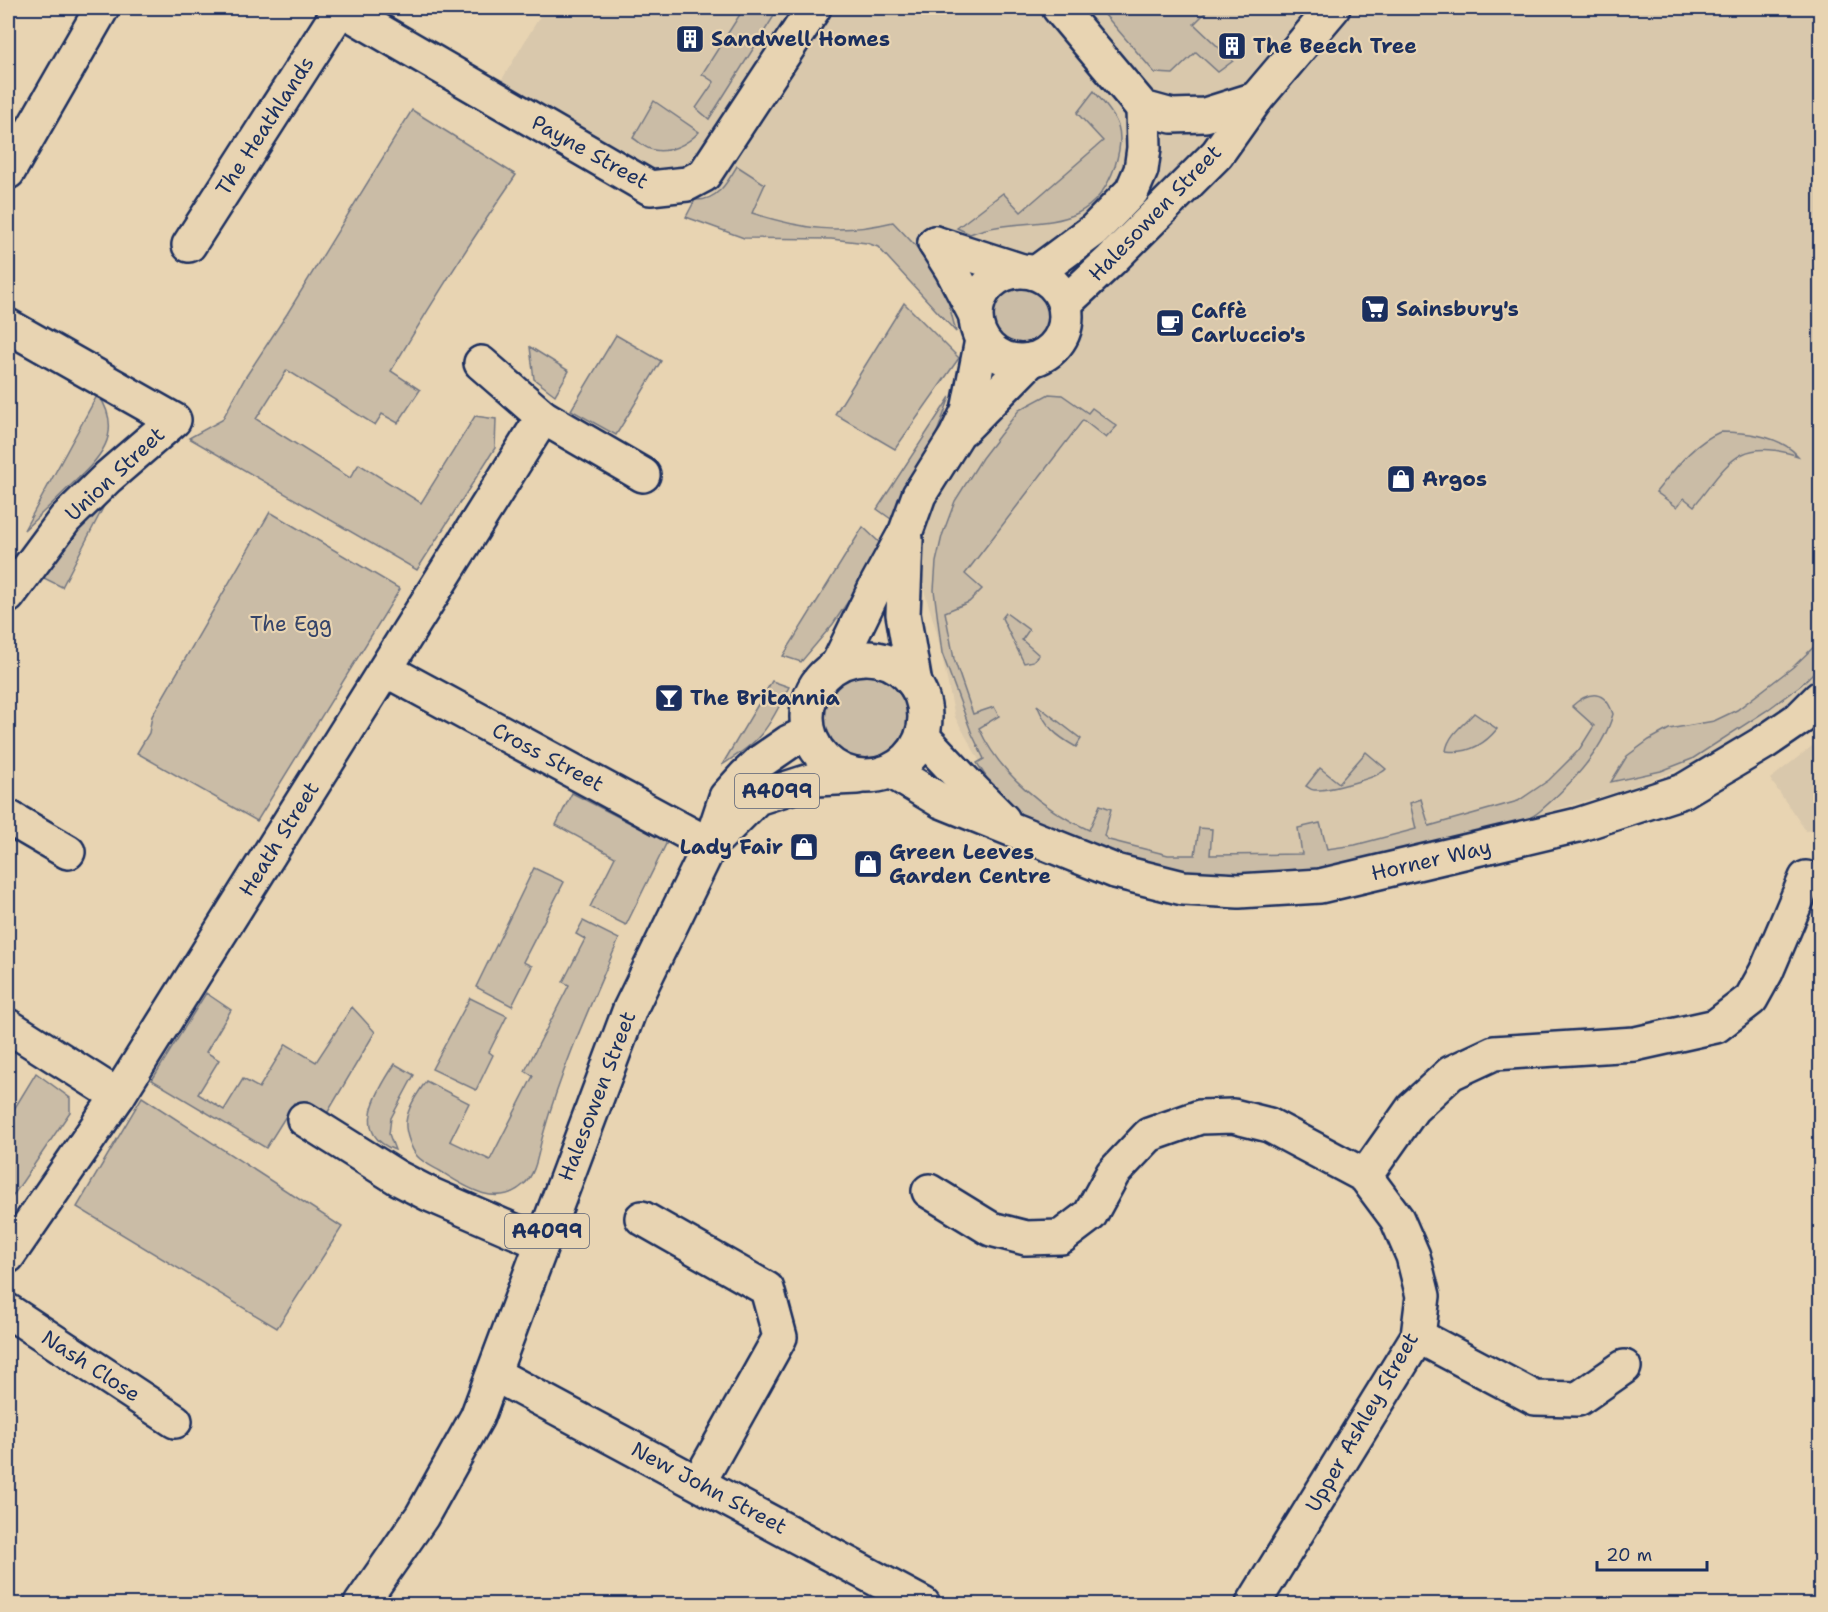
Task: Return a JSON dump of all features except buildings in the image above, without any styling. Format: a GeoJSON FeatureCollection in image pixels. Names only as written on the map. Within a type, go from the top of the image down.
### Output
{"type":"FeatureCollection","features":[{"type":"Feature","properties":{"kind":"street"},"geometry":{"type":"LineString","coordinates":[[8,172],[102,8]]}},
{"type":"Feature","properties":{"kind":"street","name":"Payne Street"},"geometry":{"type":"LineString","coordinates":[[340,8],[650,188],[687,183],[704,175],[814,8]]}},
{"type":"Feature","properties":{"kind":"street","name":"The Heathlands"},"geometry":{"type":"LineString","coordinates":[[189,245],[340,8]]}},
{"type":"Feature","properties":{"kind":"street"},"geometry":{"type":"LineString","coordinates":[[1059,8],[1143,108],[1172,116],[1205,115],[1256,99]]}},
{"type":"Feature","properties":{"kind":"street","name":"Halesowen Street"},"geometry":{"type":"LineString","coordinates":[[1065,303],[1217,154],[1256,99],[1333,8]]}},
{"type":"Feature","properties":{"kind":"street"},"geometry":{"type":"LineString","coordinates":[[838,664],[866,657],[891,663],[908,674],[923,699],[925,723],[922,736],[909,757],[877,773],[842,771],[831,765],[820,754],[808,733],[806,718],[810,696],[822,677],[838,664],[906,531],[920,495],[956,436],[968,411],[978,327],[979,297],[988,283],[1003,273],[1027,271],[1094,230],[1132,191],[1141,170],[1143,108]]}},
{"type":"Feature","properties":{"kind":"street"},"geometry":{"type":"LineString","coordinates":[[935,243],[1027,271],[1049,280],[1060,292],[1066,311],[1064,330],[1056,344],[1046,354],[1032,360],[1020,361],[1005,358],[993,352],[978,327],[952,270],[935,243]]}},
{"type":"Feature","properties":{"kind":"street","name":"Union Street"},"geometry":{"type":"LineString","coordinates":[[8,326],[174,420],[108,477],[65,519],[8,596]]}},
{"type":"Feature","properties":{"kind":"street"},"geometry":{"type":"LineString","coordinates":[[956,436],[1032,360]]}},
{"type":"Feature","properties":{"kind":"street"},"geometry":{"type":"LineString","coordinates":[[482,363],[543,417],[643,475]]}},
{"type":"Feature","properties":{"kind":"street","name":"Heath Street"},"geometry":{"type":"LineString","coordinates":[[8,1256],[118,1096],[543,417]]}},
{"type":"Feature","properties":{"kind":"street"},"geometry":{"type":"LineString","coordinates":[[906,531],[903,614],[915,684]]}},
{"type":"Feature","properties":{"kind":"street","name":"Cross Street"},"geometry":{"type":"LineString","coordinates":[[386,670],[710,844]]}},
{"type":"Feature","properties":{"kind":"street","name":"Horner Way"},"geometry":{"type":"LineString","coordinates":[[877,773],[1115,871],[1183,888],[1239,891],[1320,886],[1578,825],[1683,791],[1800,718],[1821,698]]}},
{"type":"Feature","properties":{"kind":"street","name":"Halesowen Street"},"geometry":{"type":"LineString","coordinates":[[361,1605],[422,1516],[477,1417],[630,1009],[710,844],[726,797],[745,776],[789,742],[808,733]]}},
{"type":"Feature","properties":{"kind":"street","name":"Horner Way"},"geometry":{"type":"LineString","coordinates":[[922,736],[1015,831]]}},
{"type":"Feature","properties":{"kind":"street","name":"Halesowen Street"},"geometry":{"type":"LineString","coordinates":[[710,844],[757,798],[816,779],[877,773]]}},
{"type":"Feature","properties":{"kind":"street"},"geometry":{"type":"LineString","coordinates":[[8,817],[68,852]]}},
{"type":"Feature","properties":{"kind":"street"},"geometry":{"type":"LineString","coordinates":[[929,1191],[991,1229],[1026,1238],[1061,1237],[1090,1215],[1113,1173],[1149,1135],[1200,1117],[1233,1116],[1269,1125],[1365,1176],[1420,1101],[1451,1073],[1494,1053],[1635,1044],[1716,1026],[1751,999],[1766,972],[1806,878]]}},
{"type":"Feature","properties":{"kind":"street"},"geometry":{"type":"LineString","coordinates":[[8,1026],[118,1096]]}},
{"type":"Feature","properties":{"kind":"street"},"geometry":{"type":"LineString","coordinates":[[304,1119],[429,1194],[542,1244]]}},
{"type":"Feature","properties":{"kind":"street","name":"Upper Ashley Street"},"geometry":{"type":"LineString","coordinates":[[1253,1605],[1418,1336],[1423,1296],[1413,1256],[1397,1219],[1365,1176]]}},
{"type":"Feature","properties":{"kind":"street"},"geometry":{"type":"LineString","coordinates":[[642,1218],[767,1290],[780,1337],[699,1482]]}},
{"type":"Feature","properties":{"kind":"street","name":"Nash Close"},"geometry":{"type":"LineString","coordinates":[[8,1311],[175,1421]]}},
{"type":"Feature","properties":{"kind":"street"},"geometry":{"type":"LineString","coordinates":[[1418,1336],[1535,1398],[1578,1399],[1624,1367]]}},
{"type":"Feature","properties":{"kind":"street","name":"New John Street"},"geometry":{"type":"LineString","coordinates":[[494,1374],[699,1482],[923,1605]]}},
{"type":"Feature","properties":{"kind":"shaded area"},"geometry":{"type":"Polygon","coordinates":[[[545,8],[1820,8],[1820,674],[1811,687],[1748,738],[1689,766],[1620,791],[1429,846],[1257,875],[1201,872],[1052,830],[995,789],[955,717],[937,633],[906,531],[919,495],[1005,358],[956,332],[946,293],[928,259],[893,222],[842,230],[813,228],[781,222],[752,213],[687,184],[650,188],[492,96],[545,8]]]}},
{"type":"Feature","properties":{"kind":"shaded area"},"geometry":{"type":"Polygon","coordinates":[[[1820,740],[1820,828],[1806,831],[1770,779],[1820,740]]]}},
{"type":"Feature","properties":{"kind":"green space"},"geometry":{"type":"Polygon","coordinates":[[[744,8],[779,8],[709,119],[696,108],[714,82],[702,74],[744,8]]]}},
{"type":"Feature","properties":{"kind":"green space"},"geometry":{"type":"Polygon","coordinates":[[[1099,8],[1202,8],[1206,12],[1194,24],[1233,61],[1218,72],[1196,52],[1173,74],[1155,73],[1099,8]]]}},
{"type":"Feature","properties":{"kind":"green space"},"geometry":{"type":"Polygon","coordinates":[[[1094,91],[1114,117],[1120,133],[1120,142],[1115,166],[1103,190],[1089,206],[1072,216],[1053,221],[991,228],[970,234],[957,228],[1003,193],[1021,212],[1103,141],[1077,113],[1094,91]]]}},
{"type":"Feature","properties":{"kind":"green space"},"geometry":{"type":"Polygon","coordinates":[[[654,101],[699,132],[689,141],[663,151],[650,149],[643,145],[633,138],[654,101]]]}},
{"type":"Feature","properties":{"kind":"green space"},"geometry":{"type":"Polygon","coordinates":[[[412,110],[516,175],[452,272],[391,371],[420,390],[398,423],[382,414],[375,425],[287,370],[256,419],[350,478],[359,464],[421,503],[475,416],[496,419],[495,448],[417,570],[189,438],[222,420],[245,378],[412,110]]]}},
{"type":"Feature","properties":{"kind":"green space"},"geometry":{"type":"Polygon","coordinates":[[[737,166],[765,184],[752,213],[788,223],[822,228],[856,228],[893,222],[928,259],[946,293],[956,332],[878,247],[867,243],[831,239],[744,238],[686,217],[695,200],[709,198],[720,190],[737,166]]]}},
{"type":"Feature","properties":{"kind":"green space"},"geometry":{"type":"Polygon","coordinates":[[[1009,282],[1043,287],[1051,299],[1054,307],[1052,324],[1047,333],[1036,341],[1021,345],[1009,343],[992,327],[991,303],[997,292],[1009,282]]]}},
{"type":"Feature","properties":{"kind":"green space"},"geometry":{"type":"Polygon","coordinates":[[[904,303],[959,358],[895,449],[835,414],[904,303]]]}},
{"type":"Feature","properties":{"kind":"green space"},"geometry":{"type":"Polygon","coordinates":[[[616,335],[661,361],[616,435],[571,410],[616,335]]]}},
{"type":"Feature","properties":{"kind":"green space"},"geometry":{"type":"Polygon","coordinates":[[[530,347],[569,371],[555,395],[534,379],[530,347]]]}},
{"type":"Feature","properties":{"kind":"green space"},"geometry":{"type":"Polygon","coordinates":[[[98,394],[106,409],[109,422],[109,434],[105,446],[89,467],[24,530],[98,394]]]}},
{"type":"Feature","properties":{"kind":"green space"},"geometry":{"type":"Polygon","coordinates":[[[1049,394],[1062,395],[1088,413],[1092,408],[1117,426],[1106,438],[1083,420],[965,574],[982,589],[969,602],[945,612],[954,659],[973,714],[994,707],[999,716],[979,728],[998,760],[1011,775],[1056,812],[1089,830],[1100,805],[1111,809],[1104,836],[1109,840],[1168,855],[1195,855],[1199,828],[1212,829],[1210,855],[1302,854],[1298,828],[1320,823],[1327,849],[1355,845],[1416,829],[1410,803],[1421,799],[1429,826],[1518,801],[1549,780],[1579,750],[1594,726],[1572,706],[1585,697],[1596,695],[1606,700],[1613,714],[1593,755],[1551,801],[1534,815],[1516,825],[1323,871],[1283,874],[1186,873],[1139,864],[1026,819],[988,780],[977,763],[984,759],[972,734],[942,653],[934,590],[936,562],[942,536],[955,501],[982,458],[1019,410],[1049,394]]]}},
{"type":"Feature","properties":{"kind":"green space"},"geometry":{"type":"Polygon","coordinates":[[[950,397],[935,438],[891,519],[877,509],[950,397]]]}},
{"type":"Feature","properties":{"kind":"green space"},"geometry":{"type":"Polygon","coordinates":[[[1720,432],[1751,434],[1772,439],[1782,443],[1798,456],[1761,449],[1748,452],[1726,466],[1694,506],[1684,498],[1677,507],[1656,492],[1692,450],[1720,432]]]}},
{"type":"Feature","properties":{"kind":"green space"},"geometry":{"type":"Polygon","coordinates":[[[105,504],[62,587],[42,577],[73,535],[105,504]]]}},
{"type":"Feature","properties":{"kind":"green space","name":"The Egg"},"geometry":{"type":"Polygon","coordinates":[[[270,512],[400,589],[257,821],[137,753],[149,733],[152,716],[270,512]]]}},
{"type":"Feature","properties":{"kind":"green space"},"geometry":{"type":"Polygon","coordinates":[[[863,527],[881,544],[857,588],[833,624],[801,662],[783,656],[863,527]]]}},
{"type":"Feature","properties":{"kind":"green space"},"geometry":{"type":"Polygon","coordinates":[[[1006,613],[1029,630],[1022,640],[1039,655],[1033,661],[1024,663],[1002,618],[1006,613]]]}},
{"type":"Feature","properties":{"kind":"green space"},"geometry":{"type":"Polygon","coordinates":[[[1820,641],[1820,666],[1801,685],[1766,711],[1692,759],[1661,771],[1611,782],[1627,756],[1649,740],[1669,729],[1714,721],[1737,710],[1793,667],[1820,641]]]}},
{"type":"Feature","properties":{"kind":"green space"},"geometry":{"type":"Polygon","coordinates":[[[865,670],[882,673],[897,683],[907,698],[910,715],[907,732],[897,747],[882,757],[865,760],[848,757],[833,747],[823,732],[820,715],[823,698],[833,683],[848,673],[865,670]]]}},
{"type":"Feature","properties":{"kind":"green space"},"geometry":{"type":"Polygon","coordinates":[[[772,681],[789,687],[774,716],[754,742],[722,765],[772,681]]]}},
{"type":"Feature","properties":{"kind":"green space"},"geometry":{"type":"Polygon","coordinates":[[[1037,705],[1081,739],[1076,747],[1052,730],[1037,705]]]}},
{"type":"Feature","properties":{"kind":"green space"},"geometry":{"type":"Polygon","coordinates":[[[1474,713],[1497,729],[1481,744],[1468,750],[1446,751],[1453,735],[1474,713]]]}},
{"type":"Feature","properties":{"kind":"green space"},"geometry":{"type":"Polygon","coordinates":[[[1366,752],[1386,769],[1363,780],[1340,786],[1314,790],[1306,786],[1320,768],[1339,783],[1366,752]]]}},
{"type":"Feature","properties":{"kind":"green space"},"geometry":{"type":"Polygon","coordinates":[[[572,793],[667,842],[626,925],[590,907],[615,857],[556,825],[572,793]]]}},
{"type":"Feature","properties":{"kind":"green space"},"geometry":{"type":"Polygon","coordinates":[[[534,868],[564,882],[523,962],[532,966],[512,1006],[476,987],[534,868]]]}},
{"type":"Feature","properties":{"kind":"green space"},"geometry":{"type":"Polygon","coordinates":[[[583,921],[619,939],[568,1060],[534,1169],[528,1180],[513,1192],[502,1195],[480,1193],[459,1183],[419,1158],[415,1153],[406,1126],[411,1105],[426,1081],[469,1103],[450,1141],[490,1160],[533,1076],[525,1071],[569,985],[563,982],[585,939],[576,934],[583,921]]]}},
{"type":"Feature","properties":{"kind":"green space"},"geometry":{"type":"Polygon","coordinates":[[[206,993],[231,1010],[206,1052],[219,1060],[198,1094],[224,1110],[243,1079],[259,1088],[286,1044],[316,1062],[352,1007],[375,1032],[328,1112],[313,1111],[294,1103],[266,1148],[152,1080],[206,993]]]}},
{"type":"Feature","properties":{"kind":"green space"},"geometry":{"type":"Polygon","coordinates":[[[470,998],[507,1016],[489,1052],[493,1055],[476,1090],[432,1069],[470,998]]]}},
{"type":"Feature","properties":{"kind":"green space"},"geometry":{"type":"Polygon","coordinates":[[[395,1064],[414,1075],[391,1118],[389,1134],[395,1150],[381,1143],[373,1134],[370,1123],[375,1099],[395,1064]]]}},
{"type":"Feature","properties":{"kind":"green space"},"geometry":{"type":"Polygon","coordinates":[[[36,1073],[70,1098],[70,1112],[8,1203],[8,1119],[36,1073]]]}},
{"type":"Feature","properties":{"kind":"green space"},"geometry":{"type":"Polygon","coordinates":[[[142,1097],[342,1227],[277,1328],[77,1207],[142,1097]]]}},
{"type":"Feature","properties":{"kind":"place","name":"Sandwell Homes"},"geometry":{"type":"Point","coordinates":[690,39]}},
{"type":"Feature","properties":{"kind":"place","name":"The Beech Tree"},"geometry":{"type":"Point","coordinates":[1232,46]}},
{"type":"Feature","properties":{"kind":"place","name":"Sainsbury's"},"geometry":{"type":"Point","coordinates":[1375,309]}},
{"type":"Feature","properties":{"kind":"place","name":"Caffè Carluccio's"},"geometry":{"type":"Point","coordinates":[1170,323]}},
{"type":"Feature","properties":{"kind":"place","name":"Argos"},"geometry":{"type":"Point","coordinates":[1401,479]}},
{"type":"Feature","properties":{"kind":"place","name":"The Britannia"},"geometry":{"type":"Point","coordinates":[669,698]}},
{"type":"Feature","properties":{"kind":"place","name":"Lady Fair"},"geometry":{"type":"Point","coordinates":[804,847]}},
{"type":"Feature","properties":{"kind":"place","name":"Green Leeves Garden Centre"},"geometry":{"type":"Point","coordinates":[868,864]}}]}
